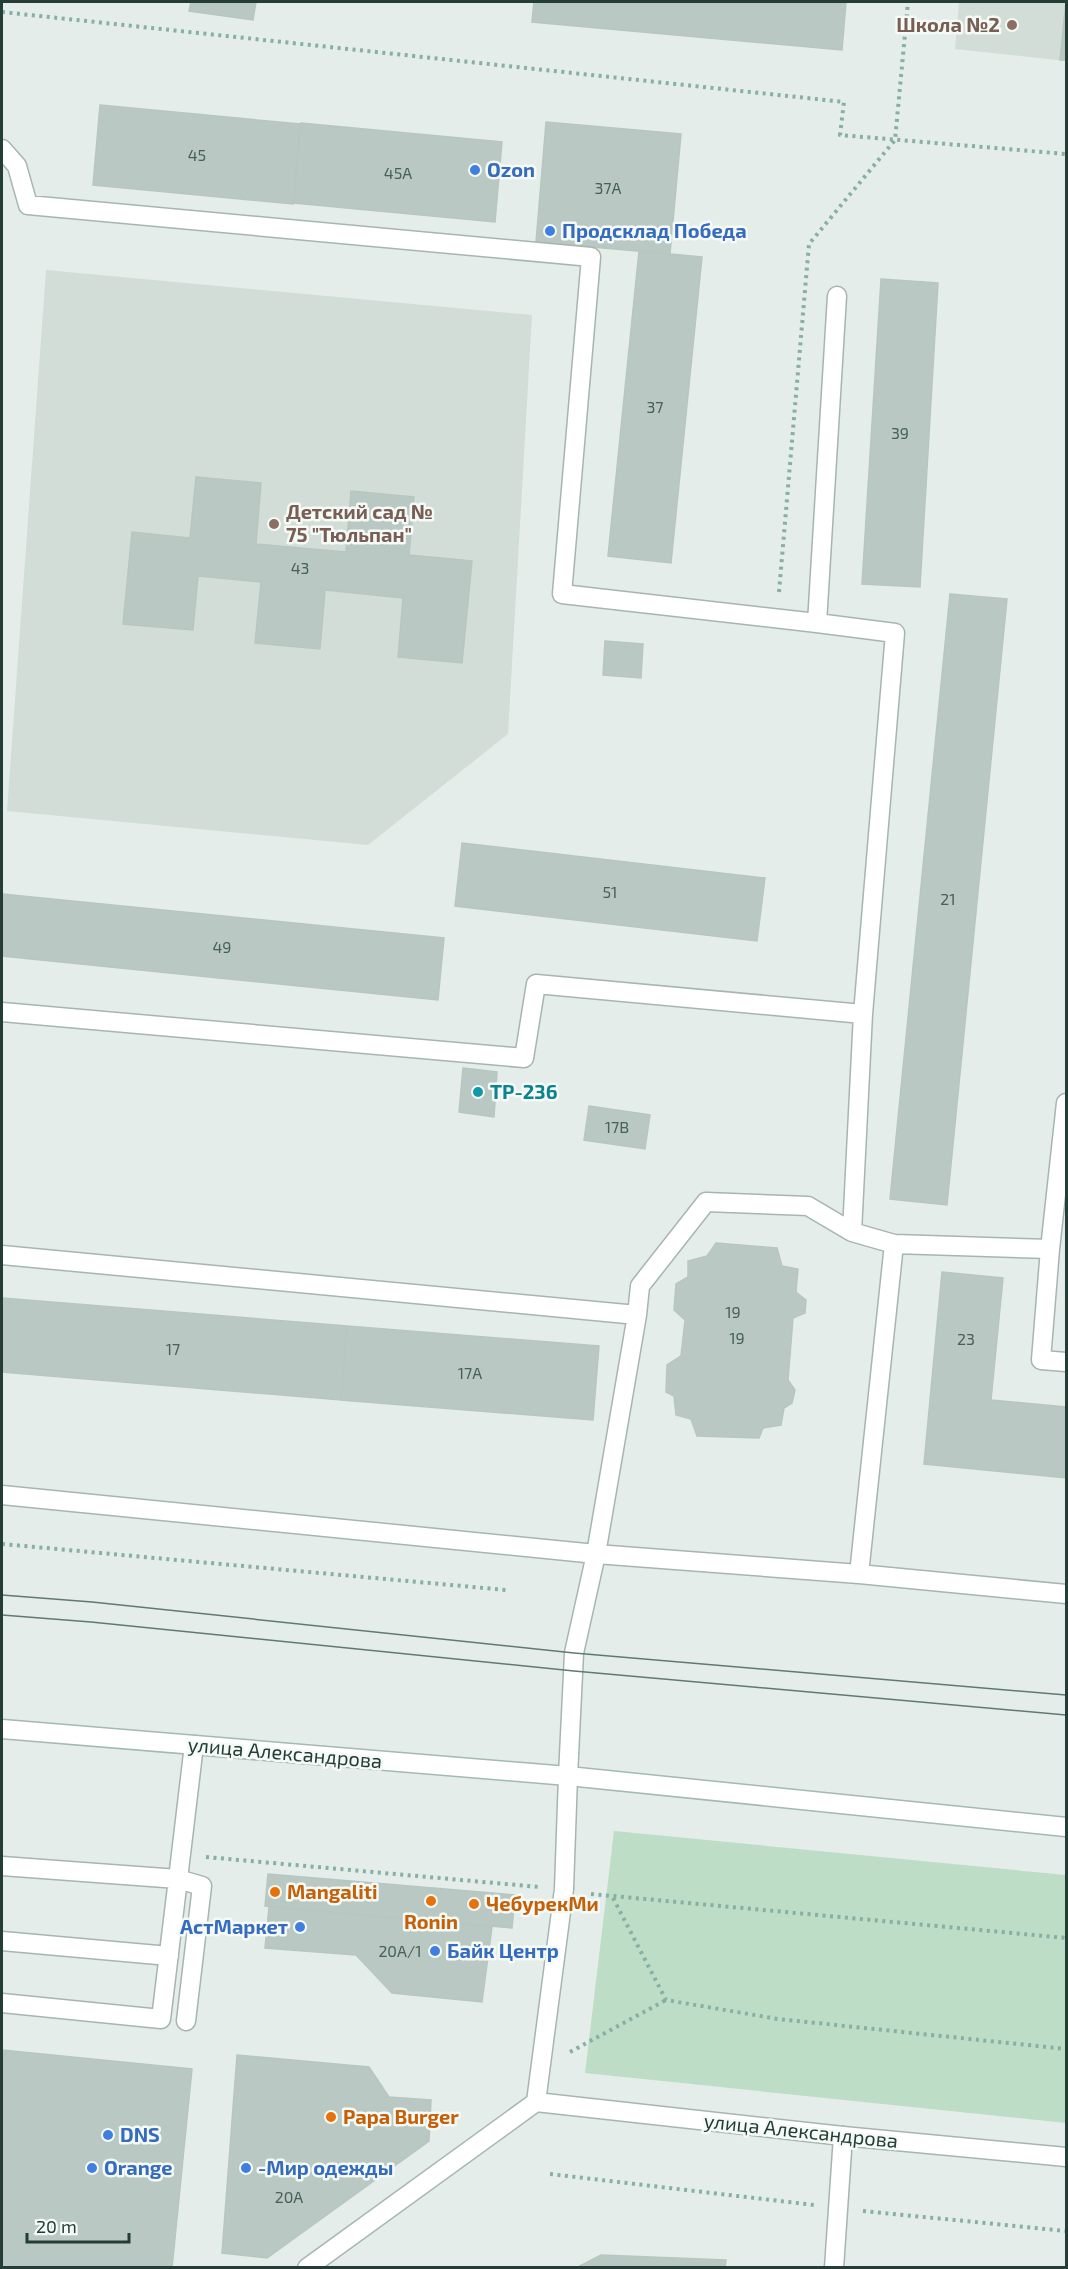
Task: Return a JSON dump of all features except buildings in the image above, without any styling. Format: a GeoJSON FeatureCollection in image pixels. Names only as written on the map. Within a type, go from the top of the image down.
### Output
{"type":"FeatureCollection","features":[{"type":"Feature","properties":{"kind":"street"},"geometry":{"type":"LineString","coordinates":[[2,149],[17,165],[28,205],[591,257],[562,594],[895,633],[863,1014],[852,1232]]}},
{"type":"Feature","properties":{"kind":"street"},"geometry":{"type":"LineString","coordinates":[[818,623],[837,296]]}},
{"type":"Feature","properties":{"kind":"street"},"geometry":{"type":"LineString","coordinates":[[2,1012],[524,1058],[536,984],[863,1014]]}},
{"type":"Feature","properties":{"kind":"street"},"geometry":{"type":"LineString","coordinates":[[1066,1103],[1041,1360],[1066,1362]]}},
{"type":"Feature","properties":{"kind":"street"},"geometry":{"type":"LineString","coordinates":[[307,2268],[536,2102],[564,1889],[574,1653],[596,1554],[640,1286],[706,1202],[807,1206],[852,1232],[894,1244],[1050,1249]]}},
{"type":"Feature","properties":{"kind":"street"},"geometry":{"type":"LineString","coordinates":[[859,1574],[894,1244]]}},
{"type":"Feature","properties":{"kind":"street"},"geometry":{"type":"LineString","coordinates":[[2,1255],[637,1315]]}},
{"type":"Feature","properties":{"kind":"street"},"geometry":{"type":"LineString","coordinates":[[2,1495],[596,1554],[859,1574],[1066,1594]]}},
{"type":"Feature","properties":{"kind":"street","name":"улица Александрова"},"geometry":{"type":"LineString","coordinates":[[2,1729],[568,1776],[1066,1827]]}},
{"type":"Feature","properties":{"kind":"street"},"geometry":{"type":"LineString","coordinates":[[2,2003],[161,2019],[194,1745]]}},
{"type":"Feature","properties":{"kind":"street"},"geometry":{"type":"LineString","coordinates":[[2,1866],[178,1879],[202,1886],[186,2021]]}},
{"type":"Feature","properties":{"kind":"street"},"geometry":{"type":"LineString","coordinates":[[2,1941],[169,1956]]}},
{"type":"Feature","properties":{"kind":"street","name":"улица Александрова"},"geometry":{"type":"LineString","coordinates":[[536,2102],[843,2136],[1066,2157]]}},
{"type":"Feature","properties":{"kind":"street"},"geometry":{"type":"LineString","coordinates":[[834,2268],[843,2136]]}},
{"type":"Feature","properties":{"kind":"path"},"geometry":{"type":"LineString","coordinates":[[2,12],[844,102],[840,135],[1066,154]]}},
{"type":"Feature","properties":{"kind":"path"},"geometry":{"type":"LineString","coordinates":[[2,1544],[506,1590]]}},
{"type":"Feature","properties":{"kind":"path"},"geometry":{"type":"LineString","coordinates":[[181,1854],[564,1889],[612,1897],[1066,1938]]}},
{"type":"Feature","properties":{"kind":"path"},"geometry":{"type":"LineString","coordinates":[[612,1897],[666,2000]]}},
{"type":"Feature","properties":{"kind":"path"},"geometry":{"type":"LineString","coordinates":[[564,2055],[666,2000],[778,2019],[1066,2049]]}},
{"type":"Feature","properties":{"kind":"path"},"geometry":{"type":"LineString","coordinates":[[550,2174],[838,2208],[1066,2231]]}},
{"type":"Feature","properties":{"kind":"shaded area","name":"Школа №2"},"geometry":{"type":"Polygon","coordinates":[[[959,2],[1066,2],[1066,61],[955,49],[959,2]]]}},
{"type":"Feature","properties":{"kind":"shaded area","name":"Детский сад № 75 \"Тюльпан\""},"geometry":{"type":"Polygon","coordinates":[[[46,270],[532,315],[508,734],[368,845],[7,811],[46,270]]]}},
{"type":"Feature","properties":{"kind":"green space"},"geometry":{"type":"Polygon","coordinates":[[[614,1831],[1066,1875],[1066,2123],[585,2073],[614,1831]]]}},
{"type":"Feature","properties":{"kind":"tram line"},"geometry":{"type":"LineString","coordinates":[[2,1595],[92,1602],[574,1653],[1066,1695]]}},
{"type":"Feature","properties":{"kind":"tram line"},"geometry":{"type":"LineString","coordinates":[[2,1615],[574,1671],[1066,1715]]}},
{"type":"Feature","properties":{"kind":"place","name":"Школа №2"},"geometry":{"type":"Point","coordinates":[1012,25]}},
{"type":"Feature","properties":{"kind":"place","name":"Ozon"},"geometry":{"type":"Point","coordinates":[475,170]}},
{"type":"Feature","properties":{"kind":"place","name":"Продсклад Победа"},"geometry":{"type":"Point","coordinates":[550,231]}},
{"type":"Feature","properties":{"kind":"place","name":"Детский сад № 75 \"Тюльпан\""},"geometry":{"type":"Point","coordinates":[274,524]}},
{"type":"Feature","properties":{"kind":"place","name":"ТР-236"},"geometry":{"type":"Point","coordinates":[478,1092]}},
{"type":"Feature","properties":{"kind":"place","name":"Mangaliti"},"geometry":{"type":"Point","coordinates":[275,1892]}},
{"type":"Feature","properties":{"kind":"place","name":"Ronin"},"geometry":{"type":"Point","coordinates":[431,1901]}},
{"type":"Feature","properties":{"kind":"place","name":"ЧебурекМи"},"geometry":{"type":"Point","coordinates":[474,1904]}},
{"type":"Feature","properties":{"kind":"place","name":"АстМаркет"},"geometry":{"type":"Point","coordinates":[300,1927]}},
{"type":"Feature","properties":{"kind":"place","name":"Байк Центр"},"geometry":{"type":"Point","coordinates":[435,1951]}},
{"type":"Feature","properties":{"kind":"place","name":"Papa Burger"},"geometry":{"type":"Point","coordinates":[331,2117]}},
{"type":"Feature","properties":{"kind":"place","name":"DNS"},"geometry":{"type":"Point","coordinates":[108,2135]}},
{"type":"Feature","properties":{"kind":"place","name":"Orange"},"geometry":{"type":"Point","coordinates":[92,2168]}},
{"type":"Feature","properties":{"kind":"place","name":"-Мир одежды"},"geometry":{"type":"Point","coordinates":[246,2168]}}]}
